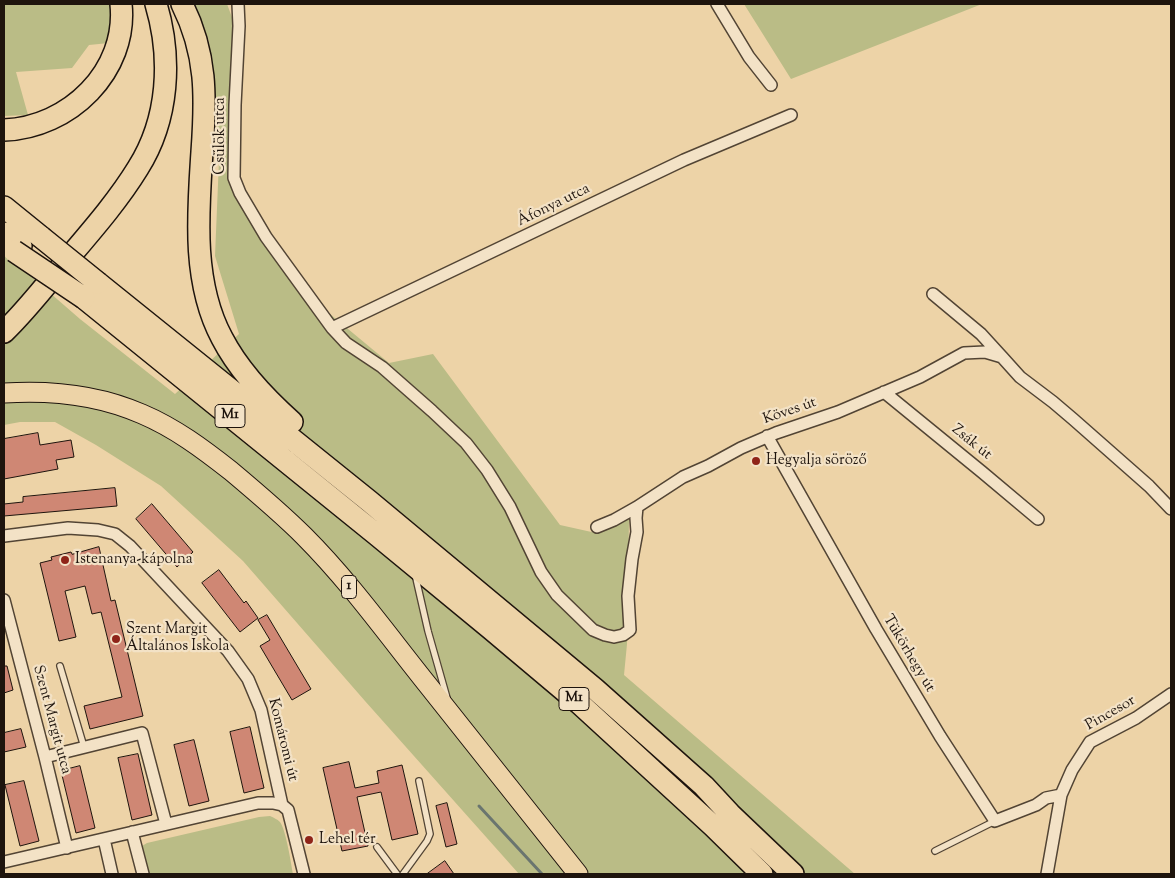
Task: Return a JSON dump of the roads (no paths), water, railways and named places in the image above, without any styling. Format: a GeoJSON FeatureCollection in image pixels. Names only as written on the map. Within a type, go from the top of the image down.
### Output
{"type":"FeatureCollection","features":[{"type":"Feature","properties":{"kind":"highway"},"geometry":{"type":"LineString","coordinates":[[4,130],[16,130],[44,122],[65,112],[86,95],[106,72],[113,57],[122,21],[121,4]]}},
{"type":"Feature","properties":{"kind":"highway"},"geometry":{"type":"LineString","coordinates":[[4,332],[81,244],[124,188],[139,167],[146,153],[156,131],[166,73],[164,37],[156,4]]}},
{"type":"Feature","properties":{"kind":"highway"},"geometry":{"type":"LineString","coordinates":[[182,4],[196,38],[204,80],[205,101],[200,196],[200,245],[204,285],[214,322],[222,339],[248,378],[275,407],[338,463],[369,501]]}},
{"type":"Feature","properties":{"kind":"highway","name":"M1"},"geometry":{"type":"LineString","coordinates":[[4,207],[41,237],[91,290],[413,565],[579,703],[714,826],[762,874]]}},
{"type":"Feature","properties":{"kind":"highway"},"geometry":{"type":"LineString","coordinates":[[4,233],[13,247],[91,290]]}},
{"type":"Feature","properties":{"kind":"highway","name":"M1"},"geometry":{"type":"LineString","coordinates":[[91,290],[369,501],[596,689],[704,786],[730,814],[793,874]]}},
{"type":"Feature","properties":{"kind":"main road","name":"1"},"geometry":{"type":"LineString","coordinates":[[4,393],[68,394],[127,408],[160,422],[196,445],[254,490],[304,536],[332,566],[578,874]]}},
{"type":"Feature","properties":{"kind":"street","name":"Csülök utca"},"geometry":{"type":"LineString","coordinates":[[238,4],[239,26],[234,178],[240,193],[266,237],[332,328],[346,343],[382,367],[466,443],[487,470],[510,507],[541,572],[556,595],[593,630],[614,637],[623,635],[630,630],[628,596],[637,532],[637,507]]}},
{"type":"Feature","properties":{"kind":"street"},"geometry":{"type":"LineString","coordinates":[[717,4],[750,57],[771,85]]}},
{"type":"Feature","properties":{"kind":"street","name":"Áfonya utca"},"geometry":{"type":"LineString","coordinates":[[332,328],[684,160],[791,115]]}},
{"type":"Feature","properties":{"kind":"street"},"geometry":{"type":"LineString","coordinates":[[934,294],[981,334],[1020,377],[1067,414],[1149,486],[1171,509]]}},
{"type":"Feature","properties":{"kind":"street","name":"Köves út"},"geometry":{"type":"LineString","coordinates":[[597,526],[614,520],[683,477],[708,466],[740,448],[767,436],[838,412],[920,377],[964,353],[985,352],[1002,357]]}},
{"type":"Feature","properties":{"kind":"street","name":"Zsák út"},"geometry":{"type":"LineString","coordinates":[[884,392],[1038,519]]}},
{"type":"Feature","properties":{"kind":"street","name":"Tükörhegy út"},"geometry":{"type":"LineString","coordinates":[[767,436],[876,629],[940,736],[995,821]]}},
{"type":"Feature","properties":{"kind":"street","name":"Komáromi út"},"geometry":{"type":"LineString","coordinates":[[4,536],[68,528],[98,530],[115,534],[130,546],[228,651],[248,679],[261,710],[282,805],[288,810],[304,874]]}},
{"type":"Feature","properties":{"kind":"street","name":"Szent Margit utca"},"geometry":{"type":"LineString","coordinates":[[4,600],[67,848]]}},
{"type":"Feature","properties":{"kind":"street","name":"Pincesor"},"geometry":{"type":"LineString","coordinates":[[1047,874],[1061,795],[1072,770],[1090,742],[1136,718],[1171,694]]}},
{"type":"Feature","properties":{"kind":"street"},"geometry":{"type":"LineString","coordinates":[[45,757],[142,733],[166,824]]}},
{"type":"Feature","properties":{"kind":"street"},"geometry":{"type":"LineString","coordinates":[[995,821],[1036,805],[1046,798],[1061,795]]}},
{"type":"Feature","properties":{"kind":"street"},"geometry":{"type":"LineString","coordinates":[[4,862],[258,803],[273,802],[282,805]]}},
{"type":"Feature","properties":{"kind":"street"},"geometry":{"type":"LineString","coordinates":[[132,832],[143,874]]}},
{"type":"Feature","properties":{"kind":"street"},"geometry":{"type":"LineString","coordinates":[[104,839],[112,874]]}},
{"type":"Feature","properties":{"kind":"lane"},"geometry":{"type":"LineString","coordinates":[[413,565],[428,631],[451,714]]}},
{"type":"Feature","properties":{"kind":"lane"},"geometry":{"type":"LineString","coordinates":[[60,666],[84,747]]}},
{"type":"Feature","properties":{"kind":"lane"},"geometry":{"type":"LineString","coordinates":[[403,874],[430,835],[419,781]]}},
{"type":"Feature","properties":{"kind":"lane"},"geometry":{"type":"LineString","coordinates":[[935,851],[995,821]]}},
{"type":"Feature","properties":{"kind":"lane"},"geometry":{"type":"LineString","coordinates":[[377,847],[396,874]]}},
{"type":"Feature","properties":{"kind":"waterway"},"geometry":{"type":"LineString","coordinates":[[479,806],[542,874]]}},
{"type":"Feature","properties":{"kind":"place","name":"Hegyalja söröző"},"geometry":{"type":"Point","coordinates":[756,461]}},
{"type":"Feature","properties":{"kind":"place","name":"Istenanya-kápolna"},"geometry":{"type":"Point","coordinates":[65,560]}},
{"type":"Feature","properties":{"kind":"place","name":"Szent Margit Általános Iskola"},"geometry":{"type":"Point","coordinates":[116,639]}},
{"type":"Feature","properties":{"kind":"place","name":"Lehel tér"},"geometry":{"type":"Point","coordinates":[309,840]}}]}
